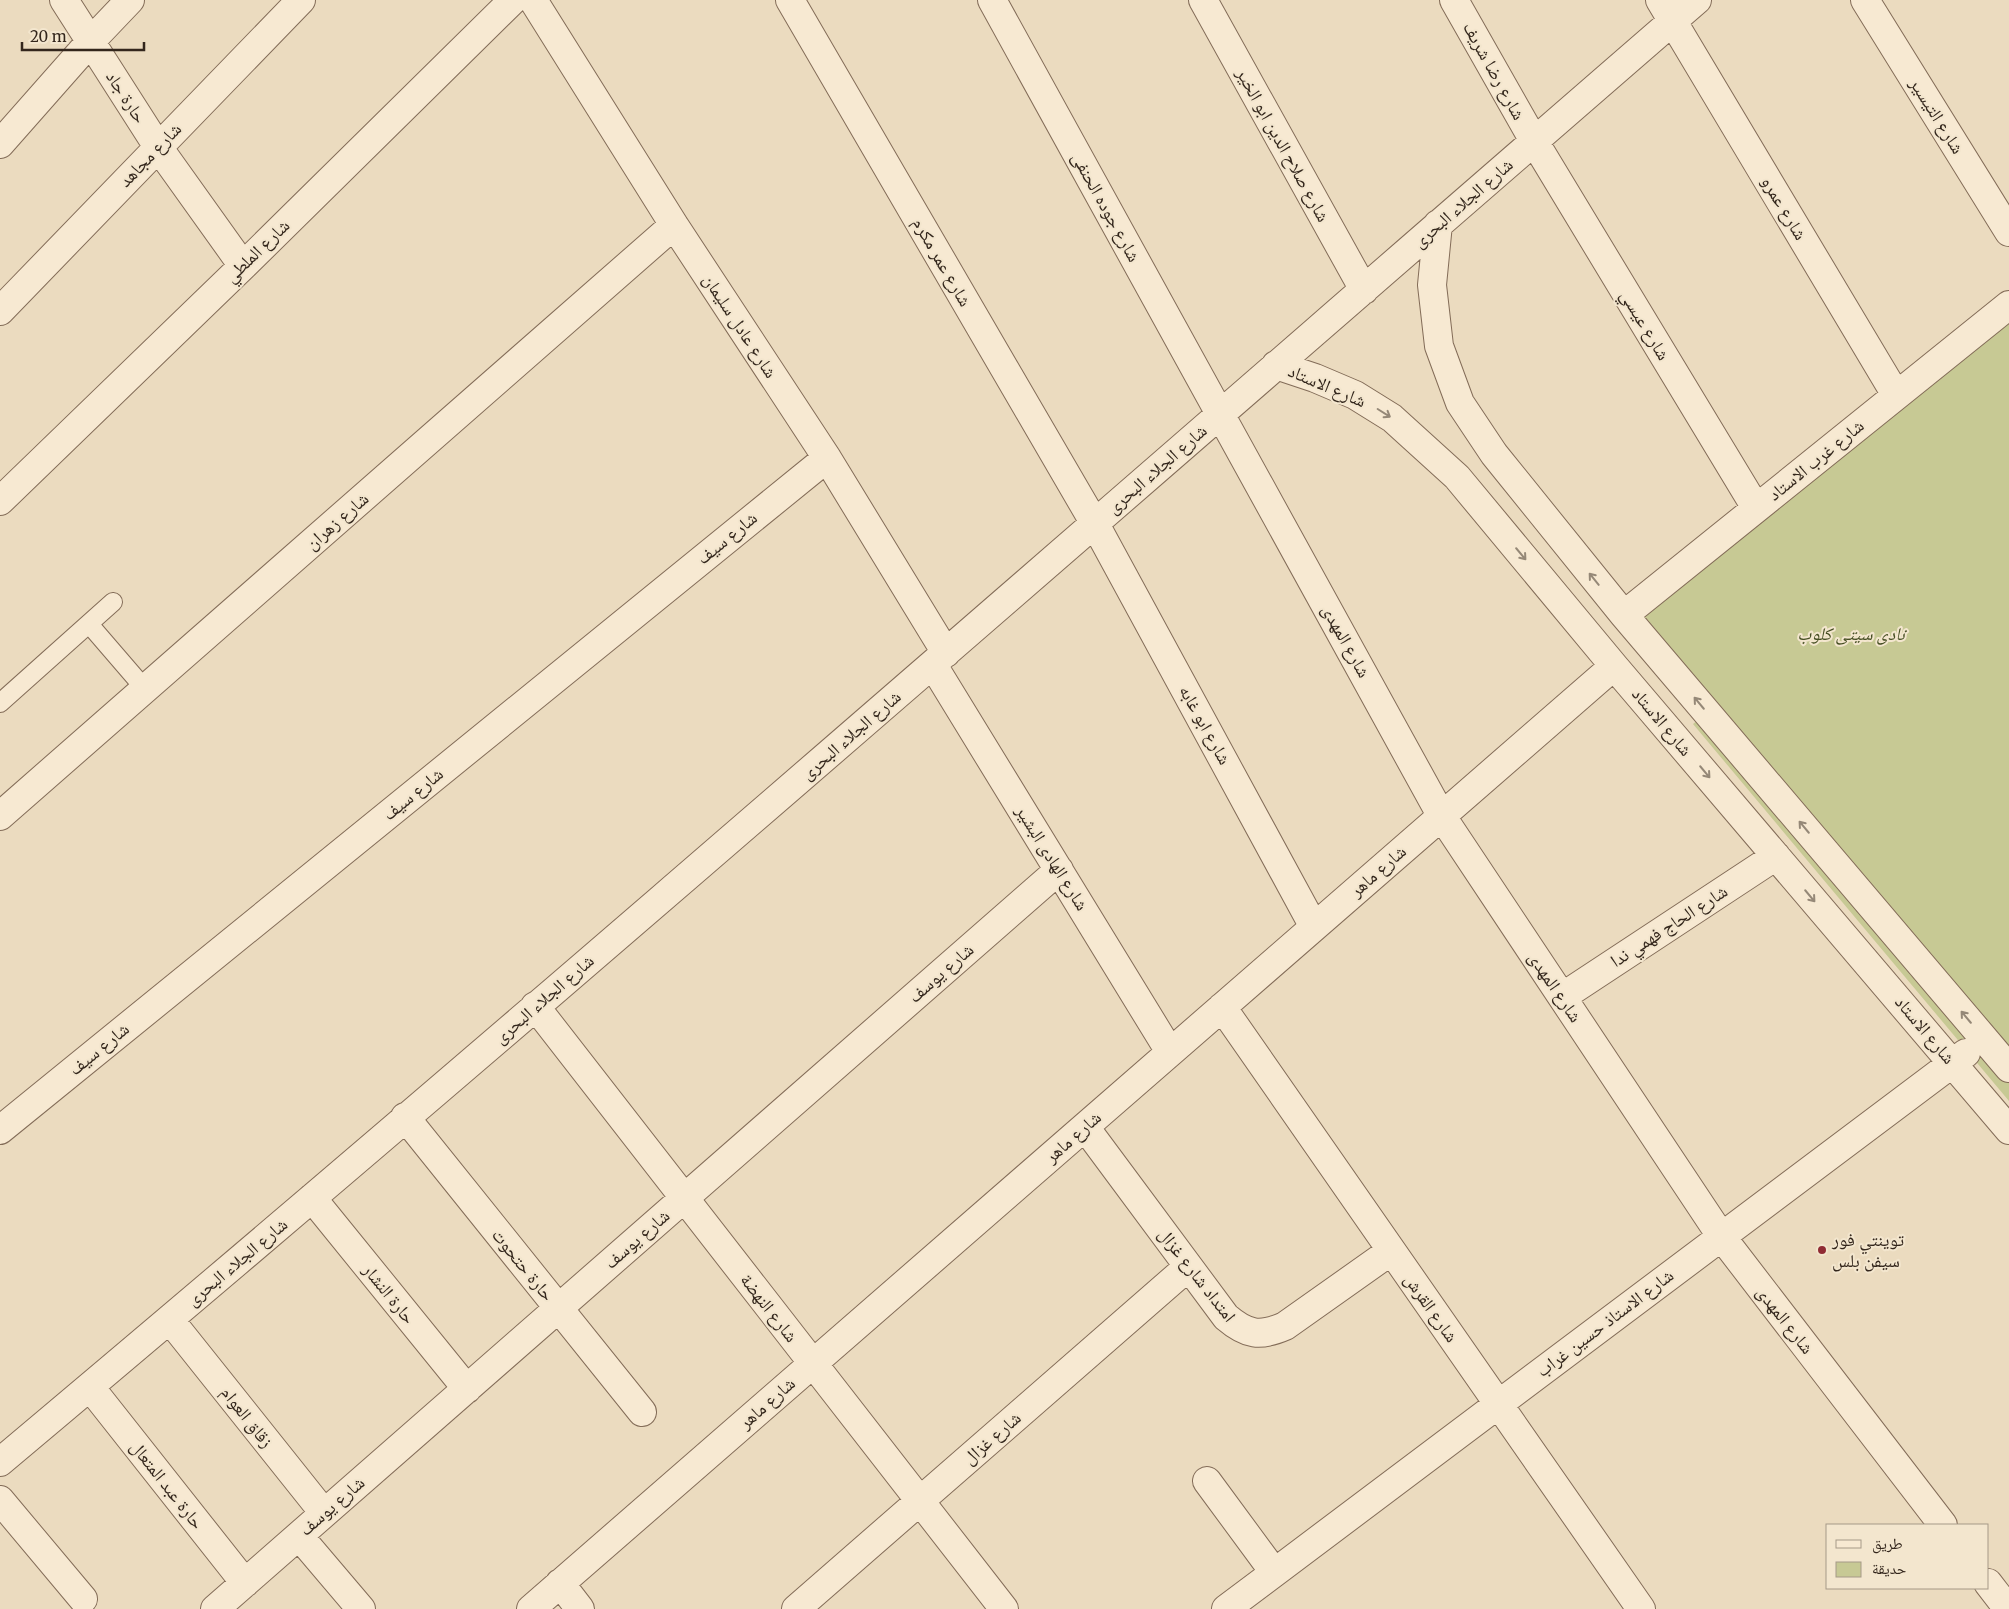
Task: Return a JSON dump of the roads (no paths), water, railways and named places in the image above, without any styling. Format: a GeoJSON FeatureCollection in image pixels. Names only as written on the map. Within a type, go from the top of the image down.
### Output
{"type":"FeatureCollection","features":[{"type":"Feature","properties":{"kind":"street","name":"حارة جاد"},"geometry":{"type":"LineString","coordinates":[[64,0],[158,147],[243,266]]}},
{"type":"Feature","properties":{"kind":"street"},"geometry":{"type":"LineString","coordinates":[[0,144],[90,42],[130,0]]}},
{"type":"Feature","properties":{"kind":"street","name":"شارع مجاهد"},"geometry":{"type":"LineString","coordinates":[[0,311],[300,0]]}},
{"type":"Feature","properties":{"kind":"street","name":"شارع الملطي"},"geometry":{"type":"LineString","coordinates":[[0,501],[243,266],[513,0]]}},
{"type":"Feature","properties":{"kind":"street","name":"شارع عادل سليمان"},"geometry":{"type":"LineString","coordinates":[[533,0],[674,225],[826,458],[939,659]]}},
{"type":"Feature","properties":{"kind":"street","name":"شارع عمر مكرم"},"geometry":{"type":"LineString","coordinates":[[790,0],[1095,524]]}},
{"type":"Feature","properties":{"kind":"street","name":"شارع جوده الحنفى"},"geometry":{"type":"LineString","coordinates":[[992,0],[1221,414]]}},
{"type":"Feature","properties":{"kind":"street","name":"شارع صلاح الدين ابو الخير"},"geometry":{"type":"LineString","coordinates":[[1203,0],[1364,290]]}},
{"type":"Feature","properties":{"kind":"street","name":"شارع رضا شريف"},"geometry":{"type":"LineString","coordinates":[[1454,0],[1534,141]]}},
{"type":"Feature","properties":{"kind":"street","name":"شارع الجلاء البحرى"},"geometry":{"type":"LineString","coordinates":[[0,1462],[312,1198],[939,659],[1364,290],[1534,141],[1666,10],[1697,0]]}},
{"type":"Feature","properties":{"kind":"street","name":"شارع التيسير"},"geometry":{"type":"LineString","coordinates":[[1865,0],[2009,232]]}},
{"type":"Feature","properties":{"kind":"street","name":"شارع عمرو"},"geometry":{"type":"LineString","coordinates":[[1666,10],[1896,395]]}},
{"type":"Feature","properties":{"kind":"street","name":"شارع عيسي"},"geometry":{"type":"LineString","coordinates":[[1534,141],[1756,508]]}},
{"type":"Feature","properties":{"kind":"street"},"geometry":{"type":"LineString","coordinates":[[1438,224],[1432,285],[1440,346],[1460,403],[1494,454],[1624,615],[2009,1068]]}},
{"type":"Feature","properties":{"kind":"street","name":"شارع زهران"},"geometry":{"type":"LineString","coordinates":[[0,816],[674,225]]}},
{"type":"Feature","properties":{"kind":"street","name":"شارع غرب الاستاد"},"geometry":{"type":"LineString","coordinates":[[1624,615],[2009,305]]}},
{"type":"Feature","properties":{"kind":"street","name":"شارع الاستاد"},"geometry":{"type":"LineString","coordinates":[[1276,365],[1315,378],[1356,395],[1392,418],[1425,446],[1456,477],[1614,666],[2009,1130]]}},
{"type":"Feature","properties":{"kind":"street","name":"شارع المهدى"},"geometry":{"type":"LineString","coordinates":[[1221,414],[1441,815],[1721,1236],[1942,1524]]}},
{"type":"Feature","properties":{"kind":"street","name":"شارع سيف"},"geometry":{"type":"LineString","coordinates":[[0,1130],[826,458]]}},
{"type":"Feature","properties":{"kind":"street"},"geometry":{"type":"LineString","coordinates":[[1503,532],[1516,516],[1536,506]]}},
{"type":"Feature","properties":{"kind":"street","name":"شارع ابو غابه"},"geometry":{"type":"LineString","coordinates":[[1095,524],[1314,927]]}},
{"type":"Feature","properties":{"kind":"street","name":"شارع الهادى البشير"},"geometry":{"type":"LineString","coordinates":[[939,659],[1059,870],[1170,1052]]}},
{"type":"Feature","properties":{"kind":"street","name":"شارع ماهر"},"geometry":{"type":"LineString","coordinates":[[531,1609],[1614,666]]}},
{"type":"Feature","properties":{"kind":"street","name":"شارع الحاج فهمي ندا"},"geometry":{"type":"LineString","coordinates":[[1562,997],[1776,856]]}},
{"type":"Feature","properties":{"kind":"street","name":"شارع يوسف"},"geometry":{"type":"LineString","coordinates":[[215,1609],[1059,870]]}},
{"type":"Feature","properties":{"kind":"street","name":"شارع النهضة"},"geometry":{"type":"LineString","coordinates":[[535,1006],[1004,1609]]}},
{"type":"Feature","properties":{"kind":"street","name":"شارع القرش"},"geometry":{"type":"LineString","coordinates":[[1222,1007],[1498,1404],[1631,1606]]}},
{"type":"Feature","properties":{"kind":"street","name":"شارع الاستاذ حسين غراب"},"geometry":{"type":"LineString","coordinates":[[1226,1609],[1721,1236],[1985,1040]]}},
{"type":"Feature","properties":{"kind":"street","name":"حارة حتحوت"},"geometry":{"type":"LineString","coordinates":[[406,1117],[642,1412]]}},
{"type":"Feature","properties":{"kind":"street","name":"امتداد شارع غزال"},"geometry":{"type":"LineString","coordinates":[[1084,1127],[1226,1317],[1238,1328],[1254,1333],[1270,1333],[1285,1326],[1391,1251]]}},
{"type":"Feature","properties":{"kind":"street","name":"حارة النشار"},"geometry":{"type":"LineString","coordinates":[[312,1198],[467,1389]]}},
{"type":"Feature","properties":{"kind":"street","name":"شارع غزال"},"geometry":{"type":"LineString","coordinates":[[796,1609],[1188,1267]]}},
{"type":"Feature","properties":{"kind":"street","name":"زقاق العوام"},"geometry":{"type":"LineString","coordinates":[[170,1320],[324,1514]]}},
{"type":"Feature","properties":{"kind":"street","name":"حارة عبد المتعال"},"geometry":{"type":"LineString","coordinates":[[90,1387],[245,1583]]}},
{"type":"Feature","properties":{"kind":"street"},"geometry":{"type":"LineString","coordinates":[[1207,1481],[1274,1572]]}},
{"type":"Feature","properties":{"kind":"street"},"geometry":{"type":"LineString","coordinates":[[0,1500],[83,1599]]}},
{"type":"Feature","properties":{"kind":"street"},"geometry":{"type":"LineString","coordinates":[[299,1536],[360,1609]]}},
{"type":"Feature","properties":{"kind":"street"},"geometry":{"type":"LineString","coordinates":[[560,1583],[580,1609]]}},
{"type":"Feature","properties":{"kind":"street"},"geometry":{"type":"LineString","coordinates":[[1989,1584],[2008,1609]]}},
{"type":"Feature","properties":{"kind":"lane"},"geometry":{"type":"LineString","coordinates":[[0,703],[113,602]]}},
{"type":"Feature","properties":{"kind":"lane"},"geometry":{"type":"LineString","coordinates":[[89,624],[145,689]]}},
{"type":"Feature","properties":{"kind":"place","name":"توينتي فور سيفن بلس"},"geometry":{"type":"Point","coordinates":[1822,1250]}},
{"type":"Feature","properties":{"kind":"park label","name":"نادى سيتى كلوب"},"geometry":{"type":"Point","coordinates":[1851,634]}}]}
